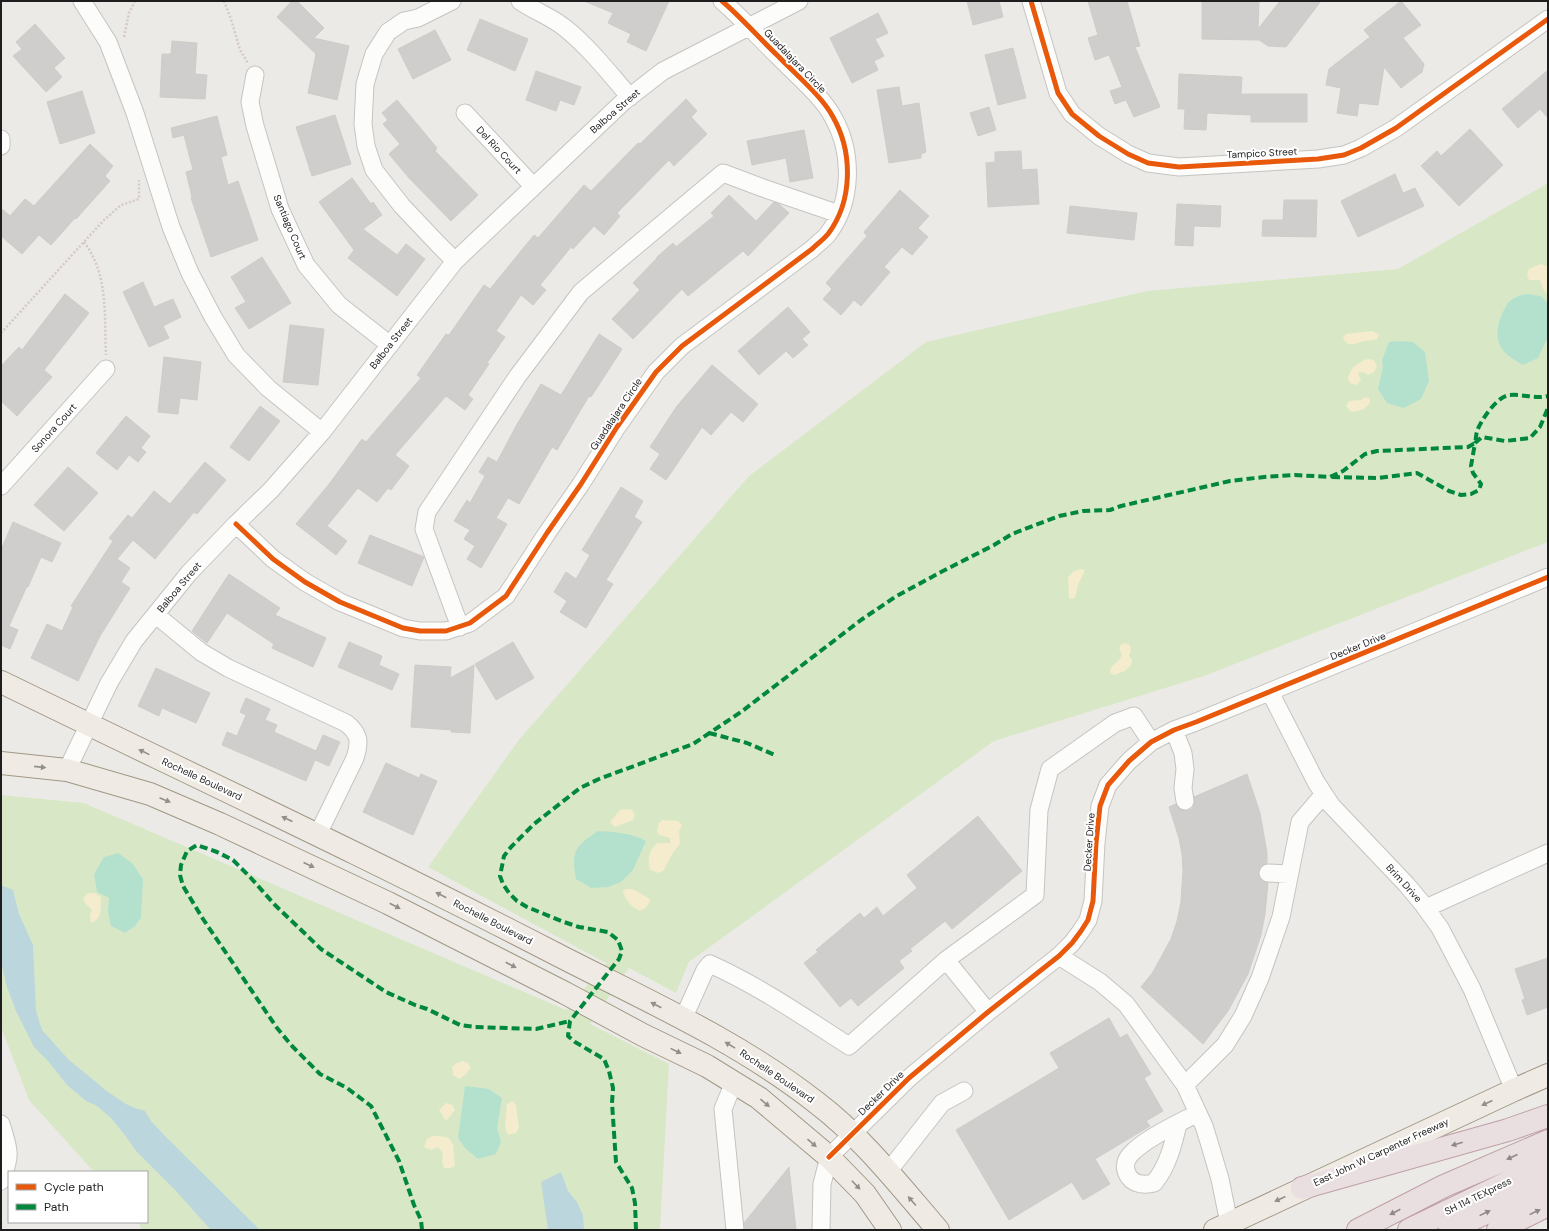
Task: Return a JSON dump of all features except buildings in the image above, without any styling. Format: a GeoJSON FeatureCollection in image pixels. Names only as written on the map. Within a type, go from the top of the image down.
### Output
{"type":"FeatureCollection","features":[{"type":"Feature","properties":{"kind":"highway"},"geometry":{"type":"LineString","coordinates":[[1302,1188],[1508,1130],[1548,1116]]}},
{"type":"Feature","properties":{"kind":"highway"},"geometry":{"type":"LineString","coordinates":[[1358,1230],[1444,1186],[1548,1141]]}},
{"type":"Feature","properties":{"kind":"highway","name":"SH 114 TEXpress"},"geometry":{"type":"LineString","coordinates":[[1409,1230],[1548,1163]]}},
{"type":"Feature","properties":{"kind":"highway","name":"SH 114 TEXpress"},"geometry":{"type":"LineString","coordinates":[[1450,1230],[1548,1183]]}},
{"type":"Feature","properties":{"kind":"highway"},"geometry":{"type":"LineString","coordinates":[[1498,1230],[1548,1205]]}},
{"type":"Feature","properties":{"kind":"main road","name":"Rochelle Boulevard"},"geometry":{"type":"LineString","coordinates":[[1,682],[445,896],[704,1029],[761,1063],[817,1103],[852,1134],[938,1230]]}},
{"type":"Feature","properties":{"kind":"main road"},"geometry":{"type":"LineString","coordinates":[[1,763],[67,770],[150,794],[227,827],[388,903],[565,993],[643,1036],[707,1066],[759,1098],[829,1157],[865,1194],[890,1230]]}},
{"type":"Feature","properties":{"kind":"main road","name":"East John W Carpenter Freeway"},"geometry":{"type":"LineString","coordinates":[[1222,1226],[1548,1075]]}},
{"type":"Feature","properties":{"kind":"street"},"geometry":{"type":"LineString","coordinates":[[82,1],[108,42],[148,155],[171,227],[190,273],[213,317],[236,355],[268,388],[322,432]]}},
{"type":"Feature","properties":{"kind":"street"},"geometry":{"type":"LineString","coordinates":[[452,1],[418,18],[404,21],[388,32],[374,54],[365,84],[363,124],[366,146],[374,170],[402,206],[455,261]]}},
{"type":"Feature","properties":{"kind":"street"},"geometry":{"type":"LineString","coordinates":[[520,1],[534,11],[556,21],[574,36],[630,97]]}},
{"type":"Feature","properties":{"kind":"street","name":"Guadalajara Circle"},"geometry":{"type":"LineString","coordinates":[[236,524],[273,559],[305,582],[340,602],[403,628],[420,631],[446,631],[460,627],[470,623],[506,596],[546,533],[581,484],[617,427],[656,372],[682,346],[812,249],[828,234],[839,214],[848,178],[847,159],[842,138],[833,116],[818,97],[749,26],[722,1]]}},
{"type":"Feature","properties":{"kind":"street","name":"Balboa Street"},"geometry":{"type":"LineString","coordinates":[[67,770],[109,683],[134,641],[189,573],[271,490],[322,432],[455,261],[533,186],[630,97],[663,71],[799,1]]}},
{"type":"Feature","properties":{"kind":"street","name":"Tampico Street"},"geometry":{"type":"LineString","coordinates":[[1031,1],[1058,93],[1072,114],[1099,136],[1128,154],[1148,163],[1178,167],[1318,159],[1344,155],[1361,148],[1396,128],[1548,19]]}},
{"type":"Feature","properties":{"kind":"street","name":"Santiago Court"},"geometry":{"type":"LineString","coordinates":[[255,75],[250,102],[255,126],[280,209],[306,265],[339,305],[390,345]]}},
{"type":"Feature","properties":{"kind":"street","name":"Del Rio Court"},"geometry":{"type":"LineString","coordinates":[[465,113],[533,186]]}},
{"type":"Feature","properties":{"kind":"street"},"geometry":{"type":"LineString","coordinates":[[1,139],[1,146]]}},
{"type":"Feature","properties":{"kind":"street"},"geometry":{"type":"LineString","coordinates":[[460,627],[424,529],[427,512],[517,376],[581,292],[723,173],[839,214]]}},
{"type":"Feature","properties":{"kind":"street","name":"Sonora Court"},"geometry":{"type":"LineString","coordinates":[[1,486],[106,369]]}},
{"type":"Feature","properties":{"kind":"street","name":"Decker Drive"},"geometry":{"type":"LineString","coordinates":[[829,1157],[909,1078],[988,1012],[1059,956],[1082,931],[1088,920],[1093,901],[1096,843],[1100,806],[1108,785],[1129,761],[1151,742],[1174,730],[1548,577]]}},
{"type":"Feature","properties":{"kind":"street"},"geometry":{"type":"LineString","coordinates":[[156,615],[201,652],[214,660],[346,723],[352,728],[357,736],[358,746],[355,758],[318,834]]}},
{"type":"Feature","properties":{"kind":"street","name":"Brim Drive"},"geometry":{"type":"LineString","coordinates":[[1270,692],[1331,805],[1406,884],[1440,928],[1472,989],[1514,1090]]}},
{"type":"Feature","properties":{"kind":"street"},"geometry":{"type":"LineString","coordinates":[[683,1019],[705,970],[710,964],[730,973],[782,1003],[849,1046],[946,960],[1035,895],[1039,810],[1050,769],[1116,722],[1134,716],[1151,742]]}},
{"type":"Feature","properties":{"kind":"street"},"geometry":{"type":"LineString","coordinates":[[1174,730],[1183,753],[1185,769],[1183,788],[1185,801]]}},
{"type":"Feature","properties":{"kind":"street"},"geometry":{"type":"LineString","coordinates":[[1185,1085],[1225,1045],[1228,1025],[1243,1016],[1263,971],[1282,917],[1300,822],[1324,794]]}},
{"type":"Feature","properties":{"kind":"street"},"geometry":{"type":"LineString","coordinates":[[1426,908],[1548,854]]}},
{"type":"Feature","properties":{"kind":"street"},"geometry":{"type":"LineString","coordinates":[[1268,873],[1289,874]]}},
{"type":"Feature","properties":{"kind":"street"},"geometry":{"type":"LineString","coordinates":[[1059,956],[1100,982],[1126,1004],[1185,1085],[1208,1136],[1220,1179],[1222,1226]]}},
{"type":"Feature","properties":{"kind":"street"},"geometry":{"type":"LineString","coordinates":[[946,960],[988,1012]]}},
{"type":"Feature","properties":{"kind":"street"},"geometry":{"type":"LineString","coordinates":[[734,1082],[723,1109],[735,1230]]}},
{"type":"Feature","properties":{"kind":"street"},"geometry":{"type":"LineString","coordinates":[[888,1173],[942,1103],[964,1091]]}},
{"type":"Feature","properties":{"kind":"street"},"geometry":{"type":"LineString","coordinates":[[1178,1124],[1198,1113]]}},
{"type":"Feature","properties":{"kind":"street"},"geometry":{"type":"LineString","coordinates":[[1,1124],[9,1150],[6,1168],[1,1181]]}},
{"type":"Feature","properties":{"kind":"street"},"geometry":{"type":"LineString","coordinates":[[821,1230],[822,1184],[829,1157]]}},
{"type":"Feature","properties":{"kind":"path"},"geometry":{"type":"LineString","coordinates":[[124,42],[123,34],[125,24],[135,1]]}},
{"type":"Feature","properties":{"kind":"path"},"geometry":{"type":"LineString","coordinates":[[224,1],[240,50],[255,75]]}},
{"type":"Feature","properties":{"kind":"path"},"geometry":{"type":"LineString","coordinates":[[1,333],[103,221],[121,205],[139,199],[138,165],[142,159],[148,155]]}},
{"type":"Feature","properties":{"kind":"path"},"geometry":{"type":"LineString","coordinates":[[84,242],[92,252],[99,270],[105,296],[104,320],[106,369]]}},
{"type":"Feature","properties":{"kind":"green space"},"geometry":{"type":"Polygon","coordinates":[[[1548,183],[1548,542],[1204,676],[994,741],[689,962],[676,993],[629,968],[590,1024],[669,1064],[660,1230],[142,1230],[138,1223],[148,1223],[148,1171],[93,1171],[29,1100],[1,1027],[1,795],[84,803],[566,1010],[606,963],[428,867],[518,741],[749,476],[926,342],[1147,291],[1398,269],[1548,183]]]}},
{"type":"Feature","properties":{"kind":"green space"},"geometry":{"type":"Polygon","coordinates":[[[1528,294],[1541,296],[1548,303],[1548,337],[1538,358],[1523,365],[1511,358],[1503,350],[1498,337],[1498,325],[1502,313],[1508,303],[1515,298],[1528,294]]]}},
{"type":"Feature","properties":{"kind":"green space"},"geometry":{"type":"Polygon","coordinates":[[[1389,342],[1413,342],[1425,352],[1429,381],[1421,399],[1404,408],[1387,403],[1378,389],[1383,367],[1382,360],[1389,342]]]}},
{"type":"Feature","properties":{"kind":"green space"},"geometry":{"type":"Polygon","coordinates":[[[598,831],[617,832],[641,838],[646,841],[633,870],[621,882],[608,887],[591,888],[576,879],[574,862],[576,850],[584,841],[598,831]]]}},
{"type":"Feature","properties":{"kind":"green space"},"geometry":{"type":"Polygon","coordinates":[[[118,853],[132,863],[143,879],[141,918],[135,926],[125,933],[111,926],[108,912],[109,898],[97,892],[94,874],[104,857],[118,853]]]}},
{"type":"Feature","properties":{"kind":"green space"},"geometry":{"type":"Polygon","coordinates":[[[465,1086],[489,1089],[502,1098],[497,1128],[501,1142],[496,1154],[478,1159],[465,1148],[458,1138],[465,1086]]]}},
{"type":"Feature","properties":{"kind":"sand"},"geometry":{"type":"Polygon","coordinates":[[[1541,264],[1548,267],[1548,295],[1543,289],[1540,280],[1529,280],[1527,275],[1529,269],[1541,264]]]}},
{"type":"Feature","properties":{"kind":"sand"},"geometry":{"type":"Polygon","coordinates":[[[1371,331],[1379,334],[1377,339],[1350,344],[1343,338],[1346,334],[1371,331]]]}},
{"type":"Feature","properties":{"kind":"sand"},"geometry":{"type":"Polygon","coordinates":[[[1368,359],[1374,360],[1377,366],[1374,372],[1368,375],[1363,372],[1358,373],[1361,381],[1356,385],[1350,383],[1348,378],[1353,368],[1361,361],[1368,359]]]}},
{"type":"Feature","properties":{"kind":"sand"},"geometry":{"type":"Polygon","coordinates":[[[1365,397],[1369,398],[1370,402],[1367,407],[1362,410],[1350,411],[1346,406],[1349,401],[1361,400],[1365,397]]]}},
{"type":"Feature","properties":{"kind":"sand"},"geometry":{"type":"Polygon","coordinates":[[[1080,569],[1085,570],[1078,585],[1075,598],[1069,599],[1068,577],[1073,572],[1080,569]]]}},
{"type":"Feature","properties":{"kind":"sand"},"geometry":{"type":"Polygon","coordinates":[[[1125,643],[1130,645],[1131,651],[1129,656],[1132,660],[1131,665],[1125,671],[1114,675],[1110,673],[1111,667],[1122,655],[1119,648],[1125,643]]]}},
{"type":"Feature","properties":{"kind":"sand"},"geometry":{"type":"Polygon","coordinates":[[[620,810],[632,810],[635,815],[633,820],[615,827],[610,822],[620,810]]]}},
{"type":"Feature","properties":{"kind":"sand"},"geometry":{"type":"Polygon","coordinates":[[[663,820],[678,821],[682,825],[679,831],[680,844],[672,854],[664,870],[659,873],[650,870],[649,859],[650,852],[657,843],[670,843],[670,838],[659,835],[657,831],[659,823],[663,820]]]}},
{"type":"Feature","properties":{"kind":"sand"},"geometry":{"type":"Polygon","coordinates":[[[633,889],[650,899],[649,903],[644,909],[640,911],[631,905],[623,890],[633,889]]]}},
{"type":"Feature","properties":{"kind":"sand"},"geometry":{"type":"Polygon","coordinates":[[[88,893],[94,893],[101,897],[101,909],[99,916],[91,923],[90,915],[92,910],[83,898],[88,893]]]}},
{"type":"Feature","properties":{"kind":"sand"},"geometry":{"type":"Polygon","coordinates":[[[463,1061],[468,1063],[471,1068],[459,1079],[453,1075],[452,1067],[463,1061]]]}},
{"type":"Feature","properties":{"kind":"sand"},"geometry":{"type":"Polygon","coordinates":[[[512,1101],[516,1105],[519,1127],[516,1133],[508,1135],[505,1128],[507,1104],[512,1101]]]}},
{"type":"Feature","properties":{"kind":"sand"},"geometry":{"type":"Polygon","coordinates":[[[446,1103],[452,1105],[455,1110],[446,1121],[439,1110],[446,1103]]]}},
{"type":"Feature","properties":{"kind":"sand"},"geometry":{"type":"Polygon","coordinates":[[[433,1136],[449,1138],[453,1144],[455,1166],[444,1168],[442,1161],[443,1153],[438,1147],[431,1150],[424,1147],[427,1139],[433,1136]]]}},
{"type":"Feature","properties":{"kind":"water"},"geometry":{"type":"Polygon","coordinates":[[[1,885],[13,890],[19,914],[33,945],[36,1011],[42,1030],[69,1060],[108,1092],[126,1104],[145,1111],[151,1121],[166,1137],[260,1230],[211,1230],[175,1190],[137,1152],[111,1118],[97,1106],[86,1101],[67,1085],[48,1061],[34,1047],[16,1011],[7,987],[1,962],[1,885]]]}},
{"type":"Feature","properties":{"kind":"water"},"geometry":{"type":"Polygon","coordinates":[[[561,1172],[568,1191],[577,1202],[583,1215],[584,1230],[548,1230],[541,1182],[561,1172]]]}},
{"type":"Feature","properties":{"kind":"marked path"},"geometry":{"type":"LineString","coordinates":[[636,1230],[635,1203],[632,1188],[616,1162],[612,1103],[613,1088],[609,1071],[604,1059],[575,1042],[568,1036],[570,1021],[619,959],[622,951],[618,940],[608,932],[579,927],[564,922],[527,907],[517,901],[509,893],[500,876],[504,856],[534,824],[580,788],[599,779],[693,744],[741,712],[861,620],[895,597],[1012,534],[1059,516],[1083,511],[1110,510],[1121,506],[1230,481],[1295,475],[1330,477],[1343,471],[1365,454],[1377,451],[1468,447],[1475,443],[1477,431],[1482,421],[1490,409],[1500,399],[1510,395],[1538,397],[1548,396]]}},
{"type":"Feature","properties":{"kind":"marked path"},"geometry":{"type":"LineString","coordinates":[[1332,477],[1378,478],[1417,473],[1449,491],[1461,495],[1471,494],[1479,490],[1481,484],[1473,473],[1471,466],[1475,443],[1482,437],[1505,441],[1530,438],[1540,427],[1548,408]]}},
{"type":"Feature","properties":{"kind":"marked path"},"geometry":{"type":"LineString","coordinates":[[709,733],[747,743],[775,755]]}},
{"type":"Feature","properties":{"kind":"marked path"},"geometry":{"type":"LineString","coordinates":[[422,1230],[421,1220],[414,1205],[399,1161],[371,1106],[347,1088],[320,1074],[292,1046],[277,1028],[203,919],[183,886],[180,875],[181,865],[187,851],[197,845],[217,852],[233,860],[275,905],[321,949],[386,992],[460,1025],[475,1027],[536,1029],[570,1021]]}},
{"type":"Feature","properties":{"kind":"cycle path"},"geometry":{"type":"LineString","coordinates":[[236,524],[273,559],[305,582],[340,602],[403,628],[420,631],[446,631],[470,623],[506,596],[581,484],[617,427],[656,372],[682,346],[812,249],[828,234],[842,207],[846,192],[847,161],[840,131],[833,117],[822,101],[807,85],[737,14],[722,1]]}},
{"type":"Feature","properties":{"kind":"cycle path"},"geometry":{"type":"LineString","coordinates":[[1031,1],[1058,93],[1072,114],[1099,136],[1128,154],[1148,163],[1179,167],[1318,159],[1344,155],[1361,148],[1396,128],[1548,19]]}},
{"type":"Feature","properties":{"kind":"cycle path"},"geometry":{"type":"LineString","coordinates":[[829,1157],[909,1078],[988,1012],[1059,956],[1072,943],[1088,920],[1093,901],[1096,843],[1100,806],[1108,785],[1129,761],[1151,742],[1174,730],[1548,577]]}}]}
